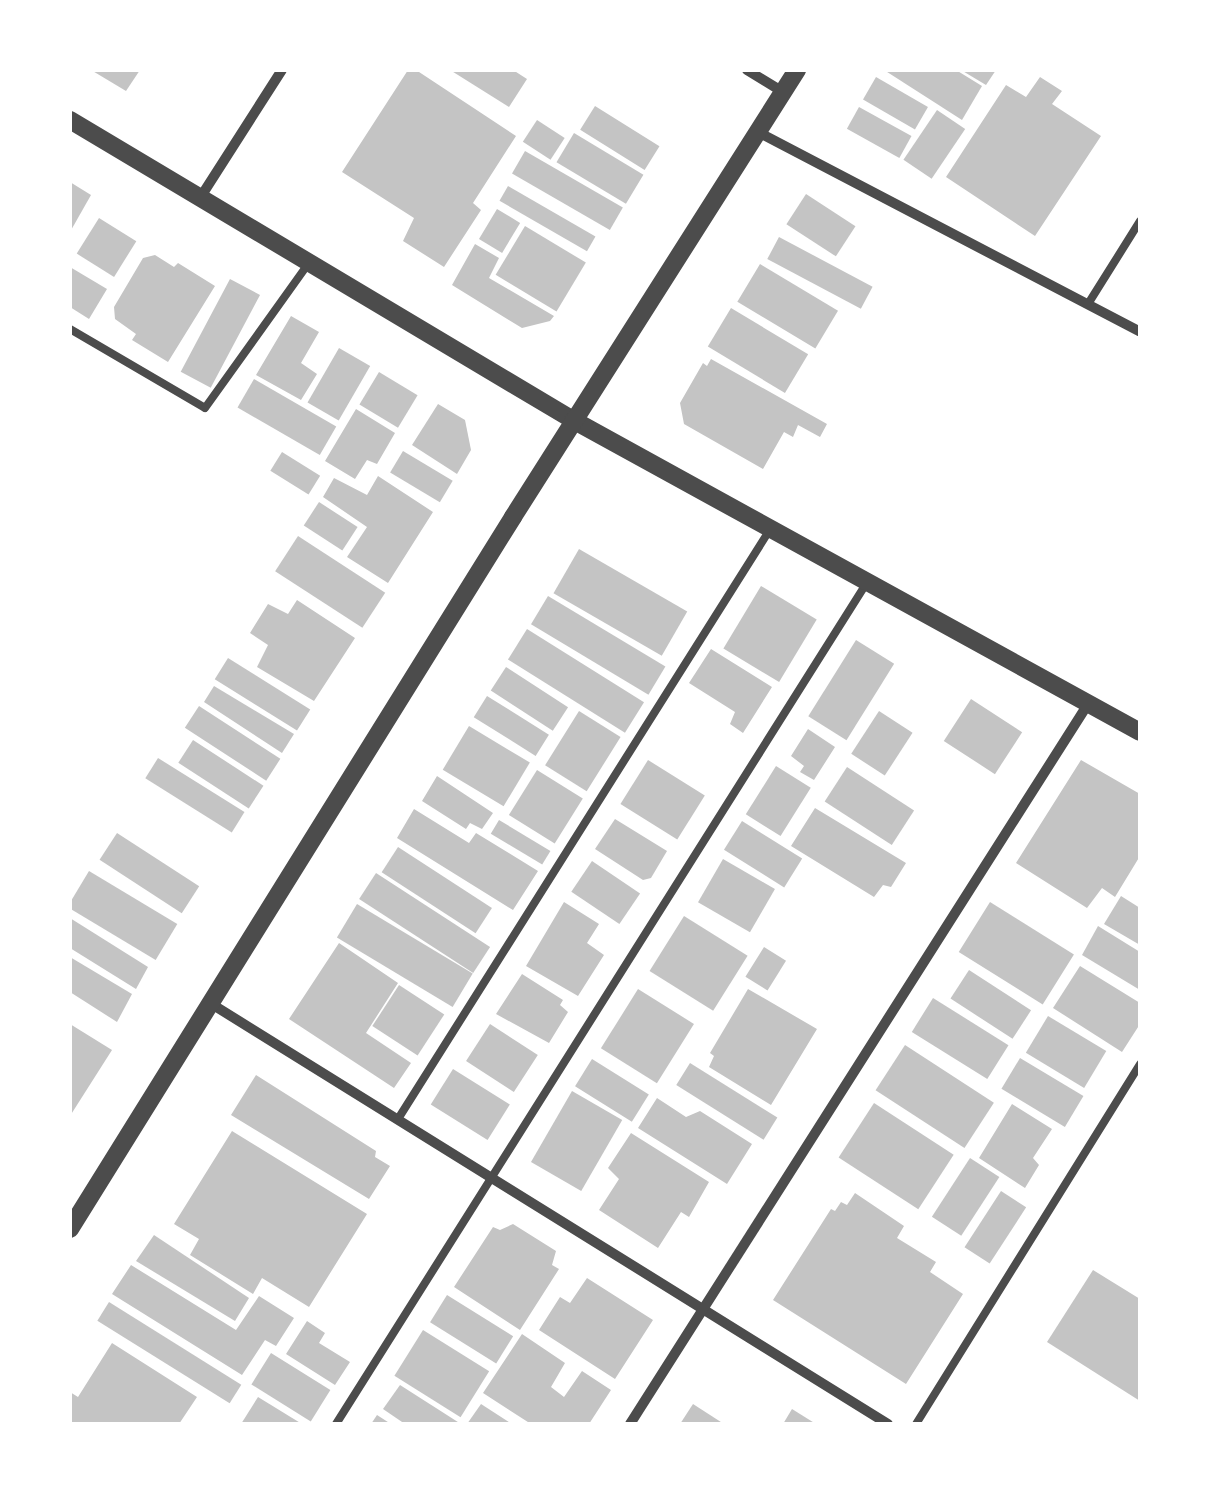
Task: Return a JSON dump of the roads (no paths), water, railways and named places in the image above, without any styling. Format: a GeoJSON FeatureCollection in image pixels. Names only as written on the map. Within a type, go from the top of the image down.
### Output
{"type":"FeatureCollection","features":[{"type":"Feature","properties":{"kind":"street"},"geometry":{"type":"LineString","coordinates":[[200,198],[282,70]]}},
{"type":"Feature","properties":{"kind":"street"},"geometry":{"type":"LineString","coordinates":[[746,70],[783,92]]}},
{"type":"Feature","properties":{"kind":"street"},"geometry":{"type":"LineString","coordinates":[[70,1229],[573,420],[797,70]]}},
{"type":"Feature","properties":{"kind":"street"},"geometry":{"type":"LineString","coordinates":[[70,120],[573,420],[1140,732]]}},
{"type":"Feature","properties":{"kind":"street"},"geometry":{"type":"LineString","coordinates":[[758,132],[1140,332]]}},
{"type":"Feature","properties":{"kind":"street"},"geometry":{"type":"LineString","coordinates":[[630,1424],[1088,704]]}},
{"type":"Feature","properties":{"kind":"street"},"geometry":{"type":"LineString","coordinates":[[210,1004],[888,1424]]}},
{"type":"Feature","properties":{"kind":"lane"},"geometry":{"type":"LineString","coordinates":[[1088,304],[1140,221]]}},
{"type":"Feature","properties":{"kind":"lane"},"geometry":{"type":"LineString","coordinates":[[70,329],[205,408],[309,263]]}},
{"type":"Feature","properties":{"kind":"lane"},"geometry":{"type":"LineString","coordinates":[[398,1120],[771,528]]}},
{"type":"Feature","properties":{"kind":"lane"},"geometry":{"type":"LineString","coordinates":[[336,1424],[868,580]]}},
{"type":"Feature","properties":{"kind":"lane"},"geometry":{"type":"LineString","coordinates":[[916,1424],[1140,1064]]}}]}
